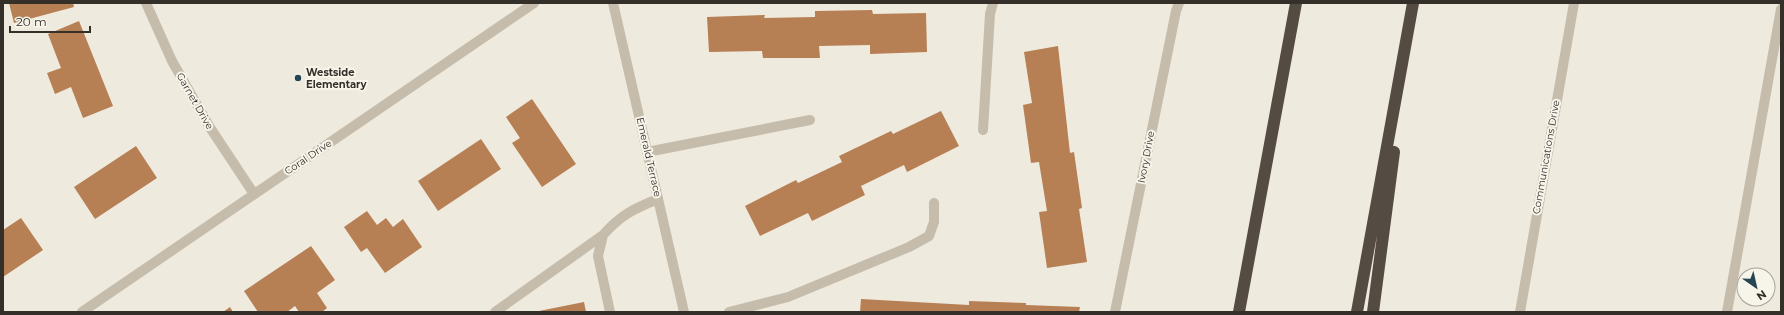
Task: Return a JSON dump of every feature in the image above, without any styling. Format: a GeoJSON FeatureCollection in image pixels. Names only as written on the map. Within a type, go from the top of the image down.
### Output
{"type":"FeatureCollection","features":[{"type":"Feature","properties":{"kind":"highway"},"geometry":{"type":"LineString","coordinates":[[1239,312],[1296,3]]}},
{"type":"Feature","properties":{"kind":"highway"},"geometry":{"type":"LineString","coordinates":[[1357,312],[1413,3]]}},
{"type":"Feature","properties":{"kind":"highway"},"geometry":{"type":"LineString","coordinates":[[1373,312],[1413,3]]}},
{"type":"Feature","properties":{"kind":"street","name":"Garnet Drive"},"geometry":{"type":"LineString","coordinates":[[146,3],[172,61],[209,126],[254,194]]}},
{"type":"Feature","properties":{"kind":"street","name":"Coral Drive"},"geometry":{"type":"LineString","coordinates":[[82,312],[534,3]]}},
{"type":"Feature","properties":{"kind":"street","name":"Emerald Terrace"},"geometry":{"type":"LineString","coordinates":[[613,3],[684,312]]}},
{"type":"Feature","properties":{"kind":"street"},"geometry":{"type":"LineString","coordinates":[[983,130],[990,14],[993,3]]}},
{"type":"Feature","properties":{"kind":"street","name":"Ivory Drive"},"geometry":{"type":"LineString","coordinates":[[1115,312],[1174,19],[1179,3]]}},
{"type":"Feature","properties":{"kind":"street","name":"Communications Drive"},"geometry":{"type":"LineString","coordinates":[[1520,312],[1574,3]]}},
{"type":"Feature","properties":{"kind":"street"},"geometry":{"type":"LineString","coordinates":[[1727,312],[1781,9]]}},
{"type":"Feature","properties":{"kind":"street"},"geometry":{"type":"LineString","coordinates":[[647,152],[810,120]]}},
{"type":"Feature","properties":{"kind":"street"},"geometry":{"type":"LineString","coordinates":[[495,312],[603,235],[616,220],[636,208],[658,199]]}},
{"type":"Feature","properties":{"kind":"street"},"geometry":{"type":"LineString","coordinates":[[730,312],[788,297],[909,247],[929,236],[934,222],[934,203]]}},
{"type":"Feature","properties":{"kind":"street"},"geometry":{"type":"LineString","coordinates":[[603,235],[598,256],[610,312]]}},
{"type":"Feature","properties":{"kind":"building"},"geometry":{"type":"Polygon","coordinates":[[[9,3],[73,3],[74,7],[14,23],[9,3]]]}},
{"type":"Feature","properties":{"kind":"building"},"geometry":{"type":"Polygon","coordinates":[[[872,10],[873,14],[926,13],[927,52],[870,54],[870,45],[819,46],[820,58],[763,58],[762,51],[709,52],[707,17],[765,15],[764,18],[815,17],[815,11],[872,10]]]}},
{"type":"Feature","properties":{"kind":"building"},"geometry":{"type":"Polygon","coordinates":[[[79,21],[113,106],[83,118],[71,87],[55,94],[47,73],[61,68],[48,34],[79,21]]]}},
{"type":"Feature","properties":{"kind":"building"},"geometry":{"type":"Polygon","coordinates":[[[1058,46],[1070,153],[1074,152],[1082,208],[1079,209],[1087,262],[1047,268],[1039,212],[1047,211],[1039,162],[1031,163],[1023,105],[1032,103],[1024,52],[1058,46]]]}},
{"type":"Feature","properties":{"kind":"building"},"geometry":{"type":"Polygon","coordinates":[[[532,99],[576,164],[542,187],[512,143],[520,138],[506,117],[532,99]]]}},
{"type":"Feature","properties":{"kind":"building"},"geometry":{"type":"Polygon","coordinates":[[[941,111],[959,146],[907,172],[904,165],[861,186],[865,195],[812,221],[808,213],[760,236],[745,206],[796,180],[798,183],[842,162],[839,156],[891,131],[893,134],[941,111]]]}},
{"type":"Feature","properties":{"kind":"building"},"geometry":{"type":"Polygon","coordinates":[[[481,139],[501,169],[438,211],[418,181],[481,139]]]}},
{"type":"Feature","properties":{"kind":"building"},"geometry":{"type":"Polygon","coordinates":[[[136,146],[157,178],[95,219],[74,187],[136,146]]]}},
{"type":"Feature","properties":{"kind":"building"},"geometry":{"type":"Polygon","coordinates":[[[367,211],[377,225],[386,218],[393,227],[403,219],[422,247],[385,273],[367,248],[361,252],[344,227],[367,211]]]}},
{"type":"Feature","properties":{"kind":"building"},"geometry":{"type":"Polygon","coordinates":[[[21,218],[43,250],[3,277],[3,230],[21,218]]]}},
{"type":"Feature","properties":{"kind":"building"},"geometry":{"type":"Polygon","coordinates":[[[311,246],[335,280],[317,293],[327,308],[322,312],[299,312],[295,306],[287,312],[258,312],[244,291],[311,246]]]}},
{"type":"Feature","properties":{"kind":"building"},"geometry":{"type":"Polygon","coordinates":[[[861,299],[969,305],[969,301],[1080,307],[1079,312],[860,312],[861,299]]]}},
{"type":"Feature","properties":{"kind":"building"},"geometry":{"type":"Polygon","coordinates":[[[584,302],[586,312],[539,312],[539,311],[584,302]]]}},
{"type":"Feature","properties":{"kind":"building"},"geometry":{"type":"Polygon","coordinates":[[[230,307],[233,312],[223,312],[230,307]]]}},
{"type":"Feature","properties":{"kind":"place","name":"Westside Elementary"},"geometry":{"type":"Point","coordinates":[298,78]}}]}
